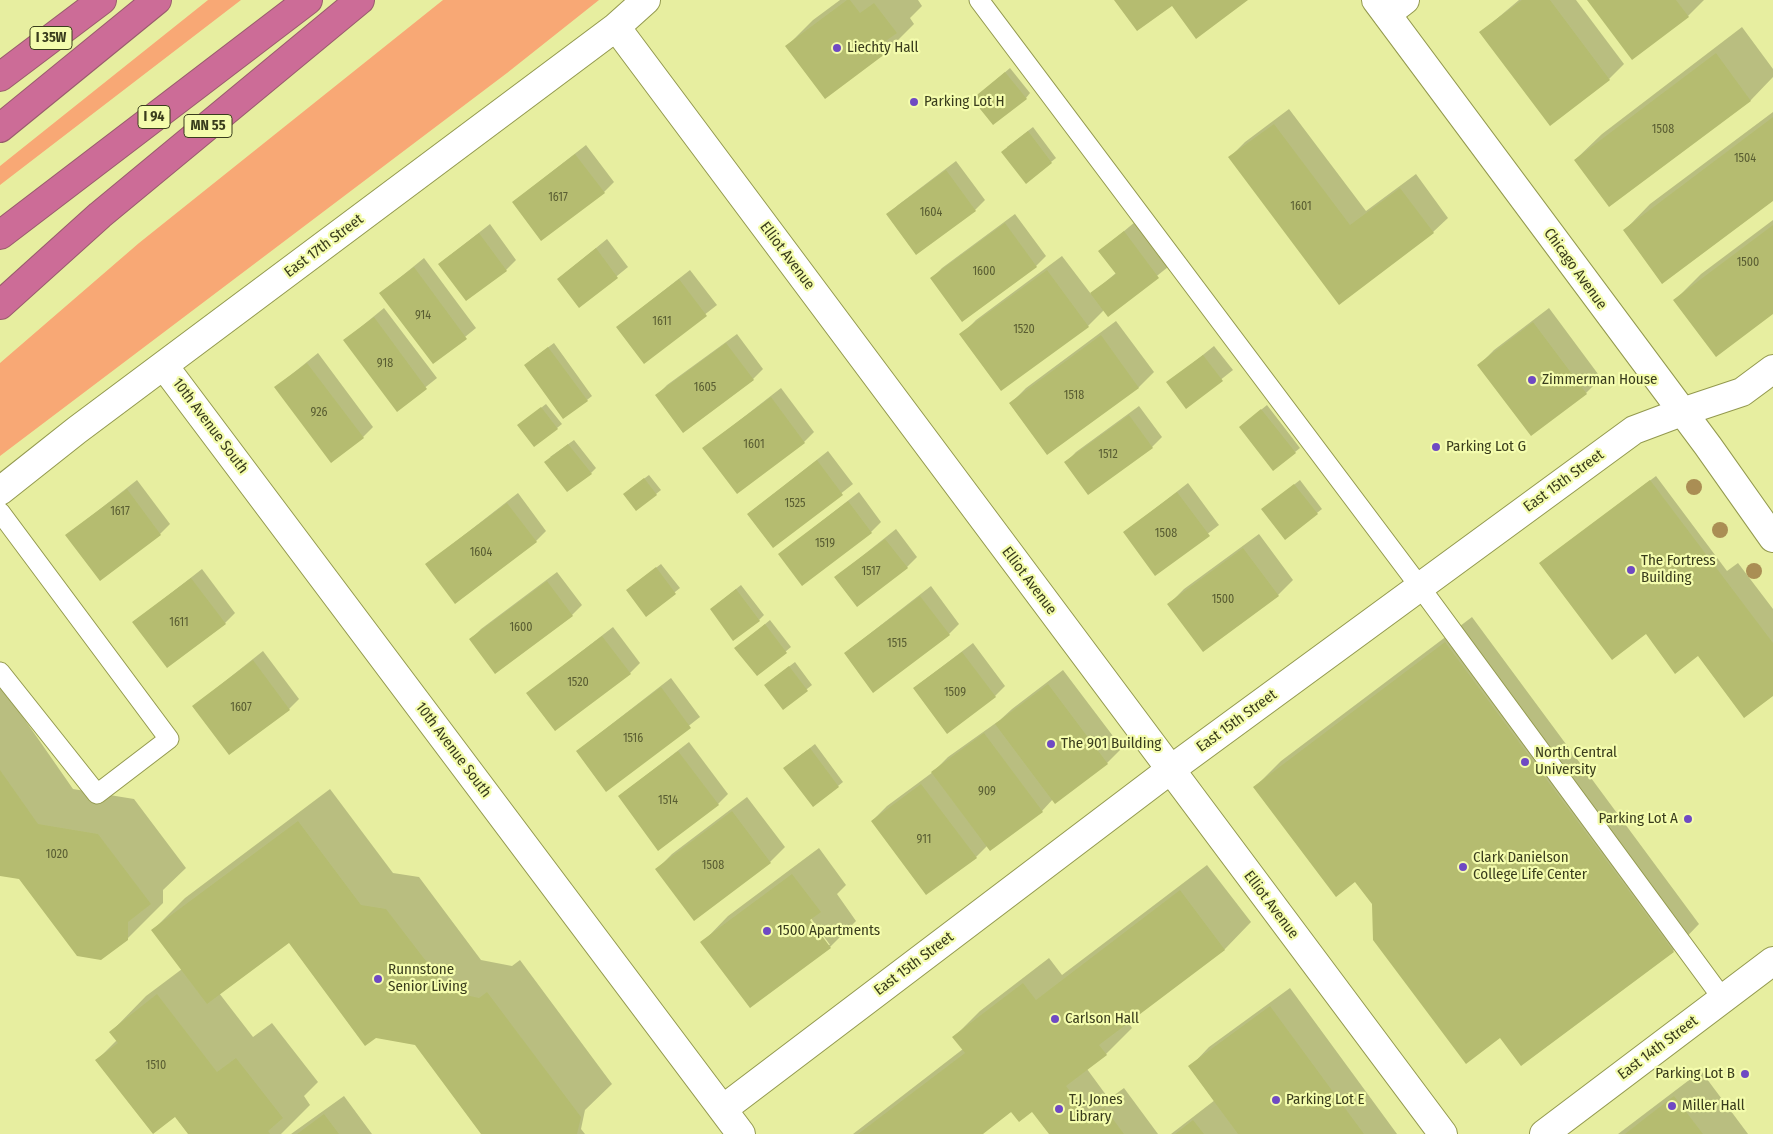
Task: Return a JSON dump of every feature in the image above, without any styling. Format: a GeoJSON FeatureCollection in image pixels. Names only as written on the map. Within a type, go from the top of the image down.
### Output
{"type":"FeatureCollection","features":[{"type":"Feature","properties":{"kind":"highway","name":"I 35W"},"geometry":{"type":"LineString","coordinates":[[0,77],[102,0]]}},
{"type":"Feature","properties":{"kind":"highway"},"geometry":{"type":"LineString","coordinates":[[0,128],[157,0]]}},
{"type":"Feature","properties":{"kind":"highway","name":"I 94"},"geometry":{"type":"LineString","coordinates":[[0,234],[308,0]]}},
{"type":"Feature","properties":{"kind":"highway","name":"MN 55"},"geometry":{"type":"LineString","coordinates":[[0,304],[100,215],[360,0]]}},
{"type":"Feature","properties":{"kind":"street","name":"East 17th Street"},"geometry":{"type":"LineString","coordinates":[[0,491],[77,430],[616,27],[646,0]]}},
{"type":"Feature","properties":{"kind":"street","name":"Chicago Avenue"},"geometry":{"type":"LineString","coordinates":[[1389,5],[1773,538]]}},
{"type":"Feature","properties":{"kind":"street","name":"Elliot Avenue"},"geometry":{"type":"LineString","coordinates":[[616,27],[1442,1134]]}},
{"type":"Feature","properties":{"kind":"street","name":"10th Avenue South"},"geometry":{"type":"LineString","coordinates":[[164,366],[741,1134]]}},
{"type":"Feature","properties":{"kind":"street","name":"East 15th Street"},"geometry":{"type":"LineString","coordinates":[[722,1109],[1170,770],[1634,430],[1742,392],[1773,369]]}},
{"type":"Feature","properties":{"kind":"street","name":"East 14th Street"},"geometry":{"type":"LineString","coordinates":[[1544,1134],[1773,961]]}},
{"type":"Feature","properties":{"kind":"lane"},"geometry":{"type":"LineString","coordinates":[[979,0],[1420,586],[1723,999]]}},
{"type":"Feature","properties":{"kind":"lane"},"geometry":{"type":"LineString","coordinates":[[0,512],[169,739],[97,794],[0,672]]}},
{"type":"Feature","properties":{"kind":"shaded area"},"geometry":{"type":"Polygon","coordinates":[[[208,0],[241,0],[0,185],[0,166],[208,0]]]}},
{"type":"Feature","properties":{"kind":"shaded area"},"geometry":{"type":"Polygon","coordinates":[[[443,0],[599,0],[507,73],[0,456],[0,363],[139,243],[443,0]]]}},
{"type":"Feature","properties":{"kind":"building","name":"Liechty Hall"},"geometry":{"type":"Polygon","coordinates":[[[847,0],[850,0],[860,13],[874,3],[897,33],[883,43],[889,51],[825,99],[785,46],[847,0]]]}},
{"type":"Feature","properties":{"kind":"building"},"geometry":{"type":"Polygon","coordinates":[[[1114,0],[1248,0],[1196,39],[1172,6],[1137,31],[1114,0]]]}},
{"type":"Feature","properties":{"kind":"building"},"geometry":{"type":"Polygon","coordinates":[[[1522,0],[1550,0],[1610,80],[1550,126],[1479,32],[1522,0]]]}},
{"type":"Feature","properties":{"kind":"building"},"geometry":{"type":"Polygon","coordinates":[[[1587,0],[1676,0],[1689,17],[1632,60],[1587,0]]]}},
{"type":"Feature","properties":{"kind":"building"},"geometry":{"type":"Polygon","coordinates":[[[1716,53],[1751,101],[1609,207],[1574,160],[1716,53]]]}},
{"type":"Feature","properties":{"kind":"building"},"geometry":{"type":"Polygon","coordinates":[[[1005,72],[1027,99],[993,125],[972,99],[1005,72]]]}},
{"type":"Feature","properties":{"kind":"building"},"geometry":{"type":"Polygon","coordinates":[[[1773,117],[1773,201],[1662,284],[1623,230],[1773,117]]]}},
{"type":"Feature","properties":{"kind":"building"},"geometry":{"type":"Polygon","coordinates":[[[1274,124],[1350,225],[1400,188],[1434,233],[1339,305],[1228,157],[1274,124]]]}},
{"type":"Feature","properties":{"kind":"building"},"geometry":{"type":"Polygon","coordinates":[[[1028,131],[1052,163],[1026,184],[1001,152],[1028,131]]]}},
{"type":"Feature","properties":{"kind":"building"},"geometry":{"type":"Polygon","coordinates":[[[575,154],[605,193],[541,241],[512,202],[575,154]]]}},
{"type":"Feature","properties":{"kind":"building"},"geometry":{"type":"Polygon","coordinates":[[[946,170],[976,211],[916,255],[886,214],[946,170]]]}},
{"type":"Feature","properties":{"kind":"building"},"geometry":{"type":"Polygon","coordinates":[[[1005,223],[1037,267],[962,322],[930,278],[1005,223]]]}},
{"type":"Feature","properties":{"kind":"building"},"geometry":{"type":"Polygon","coordinates":[[[1773,225],[1773,314],[1716,357],[1673,300],[1773,225]]]}},
{"type":"Feature","properties":{"kind":"building"},"geometry":{"type":"Polygon","coordinates":[[[1124,231],[1159,278],[1108,317],[1090,293],[1116,274],[1098,251],[1124,231]]]}},
{"type":"Feature","properties":{"kind":"building"},"geometry":{"type":"Polygon","coordinates":[[[479,233],[507,271],[466,301],[438,264],[479,233]]]}},
{"type":"Feature","properties":{"kind":"building"},"geometry":{"type":"Polygon","coordinates":[[[596,248],[618,278],[579,308],[557,279],[596,248]]]}},
{"type":"Feature","properties":{"kind":"building"},"geometry":{"type":"Polygon","coordinates":[[[414,267],[467,339],[433,364],[379,293],[414,267]]]}},
{"type":"Feature","properties":{"kind":"building"},"geometry":{"type":"Polygon","coordinates":[[[1047,270],[1089,327],[1001,391],[959,334],[1047,270]]]}},
{"type":"Feature","properties":{"kind":"building"},"geometry":{"type":"Polygon","coordinates":[[[679,279],[707,316],[644,364],[616,327],[679,279]]]}},
{"type":"Feature","properties":{"kind":"building"},"geometry":{"type":"Polygon","coordinates":[[[374,317],[427,389],[397,412],[343,340],[374,317]]]}},
{"type":"Feature","properties":{"kind":"building","name":"Zimmerman House"},"geometry":{"type":"Polygon","coordinates":[[[1533,322],[1587,394],[1531,436],[1477,365],[1533,322]]]}},
{"type":"Feature","properties":{"kind":"building"},"geometry":{"type":"Polygon","coordinates":[[[1101,335],[1139,388],[1047,455],[1009,403],[1101,335]]]}},
{"type":"Feature","properties":{"kind":"building"},"geometry":{"type":"Polygon","coordinates":[[[726,343],[754,380],[683,433],[655,395],[726,343]]]}},
{"type":"Feature","properties":{"kind":"building"},"geometry":{"type":"Polygon","coordinates":[[[548,347],[588,401],[563,419],[524,365],[548,347]]]}},
{"type":"Feature","properties":{"kind":"building"},"geometry":{"type":"Polygon","coordinates":[[[1203,355],[1223,381],[1186,409],[1166,382],[1203,355]]]}},
{"type":"Feature","properties":{"kind":"building"},"geometry":{"type":"Polygon","coordinates":[[[307,363],[364,438],[331,463],[274,387],[307,363]]]}},
{"type":"Feature","properties":{"kind":"building"},"geometry":{"type":"Polygon","coordinates":[[[771,397],[805,443],[737,494],[702,448],[771,397]]]}},
{"type":"Feature","properties":{"kind":"building"},"geometry":{"type":"Polygon","coordinates":[[[541,407],[558,429],[534,447],[517,425],[541,407]]]}},
{"type":"Feature","properties":{"kind":"building"},"geometry":{"type":"Polygon","coordinates":[[[1261,409],[1296,453],[1273,471],[1239,427],[1261,409]]]}},
{"type":"Feature","properties":{"kind":"building"},"geometry":{"type":"Polygon","coordinates":[[[1129,415],[1153,448],[1088,495],[1064,462],[1129,415]]]}},
{"type":"Feature","properties":{"kind":"building"},"geometry":{"type":"Polygon","coordinates":[[[568,444],[592,474],[567,492],[544,462],[568,444]]]}},
{"type":"Feature","properties":{"kind":"building"},"geometry":{"type":"Polygon","coordinates":[[[817,460],[843,495],[773,548],[747,514],[817,460]]]}},
{"type":"Feature","properties":{"kind":"building"},"geometry":{"type":"Polygon","coordinates":[[[644,478],[657,495],[636,511],[623,494],[644,478]]]}},
{"type":"Feature","properties":{"kind":"building","name":"The Fortress Building"},"geometry":{"type":"Polygon","coordinates":[[[1650,480],[1773,643],[1773,696],[1744,718],[1698,656],[1675,674],[1646,634],[1612,660],[1539,563],[1650,480]]]}},
{"type":"Feature","properties":{"kind":"building"},"geometry":{"type":"Polygon","coordinates":[[[1294,484],[1318,514],[1285,540],[1261,509],[1294,484]]]}},
{"type":"Feature","properties":{"kind":"building"},"geometry":{"type":"Polygon","coordinates":[[[127,489],[161,535],[100,581],[65,535],[127,489]]]}},
{"type":"Feature","properties":{"kind":"building"},"geometry":{"type":"Polygon","coordinates":[[[1177,492],[1210,536],[1155,576],[1123,532],[1177,492]]]}},
{"type":"Feature","properties":{"kind":"building"},"geometry":{"type":"Polygon","coordinates":[[[848,501],[872,533],[802,586],[778,554],[848,501]]]}},
{"type":"Feature","properties":{"kind":"building"},"geometry":{"type":"Polygon","coordinates":[[[507,503],[537,542],[455,604],[425,564],[507,503]]]}},
{"type":"Feature","properties":{"kind":"building"},"geometry":{"type":"Polygon","coordinates":[[[885,539],[908,568],[857,607],[834,577],[885,539]]]}},
{"type":"Feature","properties":{"kind":"building"},"geometry":{"type":"Polygon","coordinates":[[[1243,548],[1279,596],[1203,652],[1167,604],[1243,548]]]}},
{"type":"Feature","properties":{"kind":"building"},"geometry":{"type":"Polygon","coordinates":[[[656,567],[676,594],[646,617],[626,590],[656,567]]]}},
{"type":"Feature","properties":{"kind":"building"},"geometry":{"type":"Polygon","coordinates":[[[191,578],[226,624],[167,668],[132,622],[191,578]]]}},
{"type":"Feature","properties":{"kind":"building"},"geometry":{"type":"Polygon","coordinates":[[[547,581],[573,616],[495,674],[469,639],[547,581]]]}},
{"type":"Feature","properties":{"kind":"building"},"geometry":{"type":"Polygon","coordinates":[[[736,589],[760,621],[733,641],[710,609],[736,589]]]}},
{"type":"Feature","properties":{"kind":"building"},"geometry":{"type":"Polygon","coordinates":[[[920,596],[950,635],[873,693],[844,653],[920,596]]]}},
{"type":"Feature","properties":{"kind":"building"},"geometry":{"type":"Polygon","coordinates":[[[765,624],[787,653],[757,676],[734,648],[765,624]]]}},
{"type":"Feature","properties":{"kind":"building"},"geometry":{"type":"Polygon","coordinates":[[[602,636],[631,674],[555,731],[526,693],[602,636]]]}},
{"type":"Feature","properties":{"kind":"building","name":"Clark Danielson College Life Center"},"geometry":{"type":"Polygon","coordinates":[[[1445,642],[1674,952],[1521,1066],[1500,1038],[1466,1064],[1373,940],[1372,904],[1355,882],[1336,897],[1253,787],[1445,642]]]}},
{"type":"Feature","properties":{"kind":"building"},"geometry":{"type":"Polygon","coordinates":[[[962,652],[996,697],[947,734],[913,688],[962,652]]]}},
{"type":"Feature","properties":{"kind":"building"},"geometry":{"type":"Polygon","coordinates":[[[253,660],[290,710],[229,755],[192,706],[253,660]]]}},
{"type":"Feature","properties":{"kind":"building"},"geometry":{"type":"Polygon","coordinates":[[[789,666],[808,691],[783,710],[764,685],[789,666]]]}},
{"type":"Feature","properties":{"kind":"building","name":"The 901 Building"},"geometry":{"type":"Polygon","coordinates":[[[1048,684],[1108,764],[1055,804],[995,724],[1048,684]]]}},
{"type":"Feature","properties":{"kind":"building"},"geometry":{"type":"Polygon","coordinates":[[[661,687],[691,728],[606,792],[576,751],[661,687]]]}},
{"type":"Feature","properties":{"kind":"building"},"geometry":{"type":"Polygon","coordinates":[[[984,733],[1043,812],[990,851],[931,772],[984,733]]]}},
{"type":"Feature","properties":{"kind":"building"},"geometry":{"type":"Polygon","coordinates":[[[810,748],[839,787],[813,807],[783,768],[810,748]]]}},
{"type":"Feature","properties":{"kind":"building"},"geometry":{"type":"Polygon","coordinates":[[[678,751],[719,805],[658,851],[618,796],[678,751]]]}},
{"type":"Feature","properties":{"kind":"building"},"geometry":{"type":"Polygon","coordinates":[[[0,770],[38,824],[98,834],[151,904],[128,922],[128,940],[101,960],[77,956],[19,879],[0,876],[0,770]]]}},
{"type":"Feature","properties":{"kind":"building"},"geometry":{"type":"Polygon","coordinates":[[[921,784],[977,858],[926,895],[871,821],[921,784]]]}},
{"type":"Feature","properties":{"kind":"building"},"geometry":{"type":"Polygon","coordinates":[[[732,811],[771,863],[694,921],[655,869],[732,811]]]}},
{"type":"Feature","properties":{"kind":"building","name":"Runnstone Senior Living"},"geometry":{"type":"Polygon","coordinates":[[[298,821],[361,905],[386,909],[449,991],[479,998],[487,992],[581,1117],[577,1134],[481,1134],[415,1045],[376,1038],[365,1046],[289,943],[207,1004],[151,930],[298,821]]]}},
{"type":"Feature","properties":{"kind":"building","name":"1500 Apartments"},"geometry":{"type":"Polygon","coordinates":[[[792,874],[821,912],[810,920],[831,948],[750,1008],[700,942],[792,874]]]}},
{"type":"Feature","properties":{"kind":"building","name":"Carlson Hall"},"geometry":{"type":"Polygon","coordinates":[[[1180,890],[1225,950],[1099,1045],[1107,1055],[1066,1086],[1090,1117],[1104,1107],[1124,1134],[1049,1134],[1032,1112],[1019,1122],[1011,1112],[983,1134],[858,1134],[965,1053],[952,1037],[1023,983],[1036,1000],[1180,890]]]}},
{"type":"Feature","properties":{"kind":"building"},"geometry":{"type":"Polygon","coordinates":[[[157,994],[217,1072],[236,1058],[283,1118],[268,1131],[270,1134],[188,1134],[175,1117],[153,1134],[95,1060],[118,1043],[109,1032],[157,994]]]}},
{"type":"Feature","properties":{"kind":"building","name":"Parking Lot E"},"geometry":{"type":"Polygon","coordinates":[[[1270,1006],[1364,1134],[1238,1134],[1188,1066],[1270,1006]]]}},
{"type":"Feature","properties":{"kind":"building","name":"Miller Hall"},"geometry":{"type":"Polygon","coordinates":[[[1674,1096],[1703,1134],[1625,1134],[1648,1116],[1674,1096]]]}},
{"type":"Feature","properties":{"kind":"building"},"geometry":{"type":"Polygon","coordinates":[[[324,1114],[339,1134],[297,1134],[324,1114]]]}},
{"type":"Feature","properties":{"kind":"building"},"geometry":{"type":"Polygon","coordinates":[[[1193,1120],[1204,1134],[1175,1134],[1193,1120]]]}},
{"type":"Feature","properties":{"kind":"place","name":"Liechty Hall"},"geometry":{"type":"Point","coordinates":[837,48]}},
{"type":"Feature","properties":{"kind":"place","name":"Parking Lot H"},"geometry":{"type":"Point","coordinates":[914,102]}},
{"type":"Feature","properties":{"kind":"place","name":"Zimmerman House"},"geometry":{"type":"Point","coordinates":[1532,380]}},
{"type":"Feature","properties":{"kind":"place","name":"Parking Lot G"},"geometry":{"type":"Point","coordinates":[1436,447]}},
{"type":"Feature","properties":{"kind":"place","name":"The Fortress Building"},"geometry":{"type":"Point","coordinates":[1631,570]}},
{"type":"Feature","properties":{"kind":"place","name":"The 901 Building"},"geometry":{"type":"Point","coordinates":[1051,744]}},
{"type":"Feature","properties":{"kind":"place","name":"North Central University"},"geometry":{"type":"Point","coordinates":[1525,762]}},
{"type":"Feature","properties":{"kind":"place","name":"Parking Lot A"},"geometry":{"type":"Point","coordinates":[1688,819]}},
{"type":"Feature","properties":{"kind":"place","name":"Clark Danielson College Life Center"},"geometry":{"type":"Point","coordinates":[1463,867]}},
{"type":"Feature","properties":{"kind":"place","name":"1500 Apartments"},"geometry":{"type":"Point","coordinates":[767,931]}},
{"type":"Feature","properties":{"kind":"place","name":"Runnstone Senior Living"},"geometry":{"type":"Point","coordinates":[378,979]}},
{"type":"Feature","properties":{"kind":"place","name":"Carlson Hall"},"geometry":{"type":"Point","coordinates":[1055,1019]}},
{"type":"Feature","properties":{"kind":"place","name":"Parking Lot B"},"geometry":{"type":"Point","coordinates":[1745,1074]}},
{"type":"Feature","properties":{"kind":"place","name":"Parking Lot E"},"geometry":{"type":"Point","coordinates":[1276,1100]}},
{"type":"Feature","properties":{"kind":"place","name":"Miller Hall"},"geometry":{"type":"Point","coordinates":[1672,1106]}},
{"type":"Feature","properties":{"kind":"place","name":"T.J. Jones Library"},"geometry":{"type":"Point","coordinates":[1059,1109]}}]}
